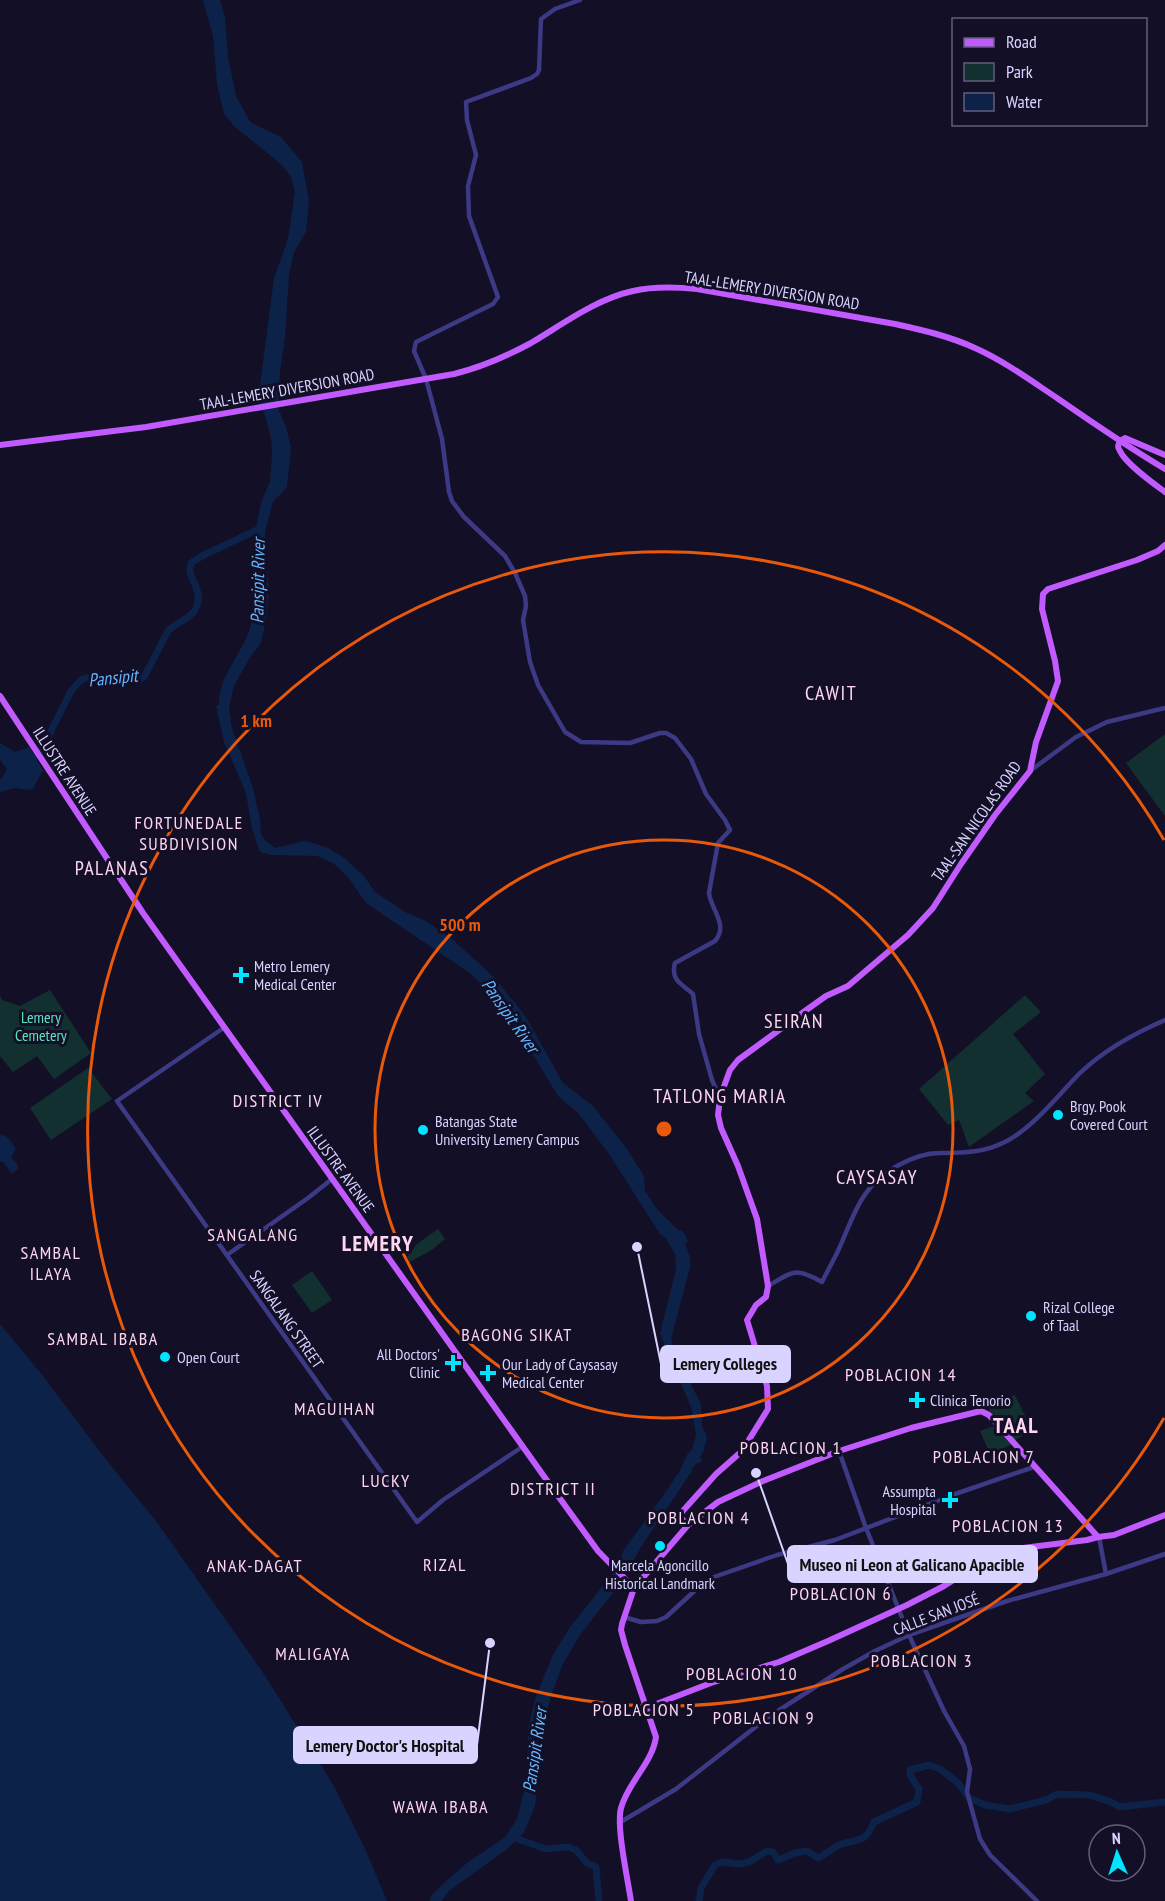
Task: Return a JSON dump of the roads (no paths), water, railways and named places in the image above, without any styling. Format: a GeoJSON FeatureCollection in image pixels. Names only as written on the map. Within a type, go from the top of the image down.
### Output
{"type":"FeatureCollection","features":[{"type":"Feature","properties":{"kind":"main road","name":"TAAL-LEMERY DIVERSION ROAD"},"geometry":{"type":"LineString","coordinates":[[0,445],[146,427],[466,371],[496,360],[618,295],[652,288],[682,288],[895,324],[973,347],[1002,362],[1165,469]]}},
{"type":"Feature","properties":{"kind":"main road"},"geometry":{"type":"LineString","coordinates":[[1165,455],[1125,438],[1120,441],[1118,447],[1120,453],[1132,465],[1165,492]]}},
{"type":"Feature","properties":{"kind":"main road","name":"TAAL-SAN NICOLAS ROAD"},"geometry":{"type":"LineString","coordinates":[[720,1098],[730,1070],[738,1060],[826,996],[848,986],[916,927],[931,911],[968,854],[1030,771],[1036,742],[1058,681],[1042,609],[1043,594],[1048,589],[1137,560],[1158,551],[1165,545]]}},
{"type":"Feature","properties":{"kind":"main road","name":"ILLUSTRE AVENUE"},"geometry":{"type":"LineString","coordinates":[[0,696],[43,759],[116,875],[522,1447],[598,1551],[634,1588]]}},
{"type":"Feature","properties":{"kind":"main road"},"geometry":{"type":"LineString","coordinates":[[688,1525],[681,1518],[681,1513],[716,1474],[742,1451],[768,1408],[767,1386],[747,1320],[756,1305],[766,1298],[768,1286],[757,1219],[738,1166],[721,1128],[718,1115],[720,1098]]}},
{"type":"Feature","properties":{"kind":"main road"},"geometry":{"type":"LineString","coordinates":[[631,1901],[619,1823],[621,1809],[654,1746],[656,1737],[621,1630],[634,1588],[688,1525],[709,1508],[741,1491],[839,1451],[911,1428],[981,1411],[989,1415],[1098,1537]]}},
{"type":"Feature","properties":{"kind":"main road"},"geometry":{"type":"LineString","coordinates":[[646,1708],[711,1683],[778,1662],[899,1609],[944,1586],[995,1554],[1087,1540],[1129,1530],[1165,1515]]}},
{"type":"Feature","properties":{"kind":"street"},"geometry":{"type":"LineString","coordinates":[[580,0],[555,9],[541,20],[537,74],[466,102],[467,120],[476,155],[468,186],[469,216],[498,297],[493,304],[416,342],[414,351],[426,379],[442,439],[452,501],[464,518],[505,556],[515,573],[525,596],[526,606],[523,620],[530,662],[538,685],[565,732],[581,742],[630,743],[660,733],[666,733],[675,738],[691,759],[706,794],[730,830],[721,837],[718,843],[709,887],[710,900],[721,924],[719,936],[716,940],[675,963],[674,967],[679,984],[693,994],[702,1044],[712,1080],[720,1098]]}},
{"type":"Feature","properties":{"kind":"street"},"geometry":{"type":"LineString","coordinates":[[1030,771],[1076,738],[1107,722],[1165,708]]}},
{"type":"Feature","properties":{"kind":"street"},"geometry":{"type":"LineString","coordinates":[[768,1286],[791,1272],[806,1273],[822,1282],[864,1194],[872,1183],[885,1172],[912,1157],[938,1153],[957,1154],[985,1151],[1005,1141],[1021,1132],[1082,1072],[1116,1046],[1165,1020]]}},
{"type":"Feature","properties":{"kind":"street","name":"SANGALANG STREET"},"geometry":{"type":"LineString","coordinates":[[225,1027],[117,1101],[417,1522],[443,1500],[522,1447]]}},
{"type":"Feature","properties":{"kind":"street"},"geometry":{"type":"LineString","coordinates":[[227,1255],[332,1179]]}},
{"type":"Feature","properties":{"kind":"street"},"geometry":{"type":"LineString","coordinates":[[839,1451],[866,1528],[909,1635],[968,1757],[970,1769],[967,1792],[980,1839],[990,1855],[1036,1901]]}},
{"type":"Feature","properties":{"kind":"street"},"geometry":{"type":"LineString","coordinates":[[624,1617],[641,1622],[657,1621],[666,1617],[701,1585],[714,1577],[777,1555],[836,1540],[958,1493],[1034,1467]]}},
{"type":"Feature","properties":{"kind":"street"},"geometry":{"type":"LineString","coordinates":[[1098,1537],[1106,1574]]}},
{"type":"Feature","properties":{"kind":"street","name":"CALLE SAN JOSÉ"},"geometry":{"type":"LineString","coordinates":[[619,1823],[676,1789],[767,1718],[843,1669],[909,1635],[1007,1601],[1106,1574],[1165,1554]]}},
{"type":"Feature","properties":{"kind":"water","name":"Pansipit River"},"geometry":{"type":"Polygon","coordinates":[[[203,0],[220,0],[225,17],[228,57],[236,96],[250,122],[281,137],[302,162],[309,201],[306,232],[294,252],[289,275],[278,408],[291,447],[287,487],[273,502],[265,532],[269,587],[267,615],[261,643],[250,657],[234,686],[229,708],[232,728],[253,788],[261,834],[275,848],[304,841],[328,848],[343,857],[364,876],[375,892],[450,937],[494,977],[526,1017],[563,1083],[592,1105],[627,1149],[644,1176],[645,1191],[657,1209],[679,1231],[682,1230],[688,1241],[685,1245],[690,1256],[690,1267],[671,1339],[678,1359],[701,1404],[702,1427],[707,1440],[700,1457],[702,1459],[691,1470],[639,1550],[626,1576],[580,1635],[563,1664],[551,1696],[536,1752],[539,1778],[535,1806],[524,1833],[507,1849],[449,1891],[442,1901],[429,1901],[445,1882],[467,1863],[505,1837],[517,1819],[527,1779],[528,1729],[536,1696],[552,1657],[570,1627],[618,1567],[623,1551],[692,1450],[696,1435],[691,1407],[660,1334],[676,1269],[675,1254],[609,1154],[579,1114],[558,1096],[526,1043],[491,994],[471,974],[366,903],[348,877],[333,863],[317,856],[271,855],[260,852],[252,829],[246,793],[224,742],[216,706],[219,705],[227,673],[248,634],[254,610],[253,559],[257,537],[252,529],[256,527],[261,503],[270,481],[272,455],[266,418],[258,400],[274,278],[288,239],[295,192],[291,177],[282,165],[234,126],[224,114],[217,84],[213,36],[203,0]]]}},
{"type":"Feature","properties":{"kind":"water"},"geometry":{"type":"Polygon","coordinates":[[[0,743],[15,752],[29,747],[43,770],[33,789],[15,788],[0,792],[0,780],[6,768],[0,758],[0,743]]]}},
{"type":"Feature","properties":{"kind":"water"},"geometry":{"type":"Polygon","coordinates":[[[2,1134],[16,1149],[11,1157],[18,1165],[18,1169],[12,1174],[0,1161],[0,1136],[2,1134]]]}},
{"type":"Feature","properties":{"kind":"water"},"geometry":{"type":"Polygon","coordinates":[[[0,1324],[156,1521],[266,1677],[334,1786],[366,1851],[387,1901],[0,1901],[0,1324]]]}},
{"type":"Feature","properties":{"kind":"waterway","name":"Pansipit"},"geometry":{"type":"LineString","coordinates":[[34,758],[42,749],[71,691],[81,680],[90,678],[105,682],[119,682],[144,677],[168,631],[189,616],[198,603],[197,590],[191,574],[191,563],[259,529]]}},
{"type":"Feature","properties":{"kind":"waterway"},"geometry":{"type":"LineString","coordinates":[[699,1901],[701,1888],[715,1865],[723,1862],[740,1864],[749,1862],[767,1851],[773,1852],[778,1860],[807,1851],[818,1858],[839,1845],[864,1838],[874,1822],[917,1802],[919,1789],[910,1775],[910,1770],[929,1765],[940,1769],[958,1783],[969,1798],[985,1805],[1010,1809],[1046,1800],[1057,1794],[1090,1795],[1120,1807],[1165,1802]]}},
{"type":"Feature","properties":{"kind":"waterway"},"geometry":{"type":"LineString","coordinates":[[512,1837],[546,1849],[568,1847],[576,1850],[587,1863],[596,1867],[599,1901]]}},
{"type":"Feature","properties":{"kind":"place","name":"Metro Lemery Medical Center"},"geometry":{"type":"Point","coordinates":[241,975]}},
{"type":"Feature","properties":{"kind":"place","name":"Brgy. Pook Covered Court"},"geometry":{"type":"Point","coordinates":[1058,1115]}},
{"type":"Feature","properties":{"kind":"place","name":"Batangas State University Lemery Campus"},"geometry":{"type":"Point","coordinates":[423,1130]}},
{"type":"Feature","properties":{"kind":"place","name":"Lemery Colleges"},"geometry":{"type":"Point","coordinates":[637,1247]}},
{"type":"Feature","properties":{"kind":"place","name":"Rizal College of Taal"},"geometry":{"type":"Point","coordinates":[1031,1316]}},
{"type":"Feature","properties":{"kind":"place","name":"Open Court"},"geometry":{"type":"Point","coordinates":[165,1357]}},
{"type":"Feature","properties":{"kind":"place","name":"All Doctors' Clinic"},"geometry":{"type":"Point","coordinates":[453,1363]}},
{"type":"Feature","properties":{"kind":"place","name":"Our Lady of Caysasay Medical Center"},"geometry":{"type":"Point","coordinates":[488,1373]}},
{"type":"Feature","properties":{"kind":"place","name":"Clinica Tenorio"},"geometry":{"type":"Point","coordinates":[917,1400]}},
{"type":"Feature","properties":{"kind":"place","name":"Museo ni Leon at Galicano Apacible"},"geometry":{"type":"Point","coordinates":[756,1473]}},
{"type":"Feature","properties":{"kind":"place","name":"Assumpta Hospital"},"geometry":{"type":"Point","coordinates":[950,1500]}},
{"type":"Feature","properties":{"kind":"place","name":"Marcela Agoncillo Historical Landmark"},"geometry":{"type":"Point","coordinates":[660,1546]}},
{"type":"Feature","properties":{"kind":"place","name":"Lemery Doctor's Hospital"},"geometry":{"type":"Point","coordinates":[490,1643]}},
{"type":"Feature","properties":{"kind":"district","name":"CAWIT"},"geometry":{"type":"Point","coordinates":[831,693]}},
{"type":"Feature","properties":{"kind":"district","name":"FORTUNEDALE SUBDIVISION"},"geometry":{"type":"Point","coordinates":[189,833]}},
{"type":"Feature","properties":{"kind":"district","name":"PALANAS"},"geometry":{"type":"Point","coordinates":[112,868]}},
{"type":"Feature","properties":{"kind":"district","name":"SEIRAN"},"geometry":{"type":"Point","coordinates":[794,1021]}},
{"type":"Feature","properties":{"kind":"district","name":"TATLONG MARIA"},"geometry":{"type":"Point","coordinates":[720,1096]}},
{"type":"Feature","properties":{"kind":"district","name":"DISTRICT IV"},"geometry":{"type":"Point","coordinates":[278,1101]}},
{"type":"Feature","properties":{"kind":"district","name":"CAYSASAY"},"geometry":{"type":"Point","coordinates":[877,1177]}},
{"type":"Feature","properties":{"kind":"district","name":"SANGALANG"},"geometry":{"type":"Point","coordinates":[253,1235]}},
{"type":"Feature","properties":{"kind":"district","name":"LEMERY"},"geometry":{"type":"Point","coordinates":[378,1243]}},
{"type":"Feature","properties":{"kind":"district","name":"SAMBAL ILAYA"},"geometry":{"type":"Point","coordinates":[51,1263]}},
{"type":"Feature","properties":{"kind":"district","name":"BAGONG SIKAT"},"geometry":{"type":"Point","coordinates":[517,1335]}},
{"type":"Feature","properties":{"kind":"district","name":"SAMBAL IBABA"},"geometry":{"type":"Point","coordinates":[103,1339]}},
{"type":"Feature","properties":{"kind":"district","name":"POBLACION 14"},"geometry":{"type":"Point","coordinates":[901,1375]}},
{"type":"Feature","properties":{"kind":"district","name":"MAGUIHAN"},"geometry":{"type":"Point","coordinates":[335,1409]}},
{"type":"Feature","properties":{"kind":"district","name":"TAAL"},"geometry":{"type":"Point","coordinates":[1016,1425]}},
{"type":"Feature","properties":{"kind":"district","name":"POBLACION 1"},"geometry":{"type":"Point","coordinates":[791,1448]}},
{"type":"Feature","properties":{"kind":"district","name":"POBLACION 7"},"geometry":{"type":"Point","coordinates":[984,1457]}},
{"type":"Feature","properties":{"kind":"district","name":"LUCKY"},"geometry":{"type":"Point","coordinates":[386,1481]}},
{"type":"Feature","properties":{"kind":"district","name":"DISTRICT II"},"geometry":{"type":"Point","coordinates":[553,1489]}},
{"type":"Feature","properties":{"kind":"district","name":"POBLACION 4"},"geometry":{"type":"Point","coordinates":[699,1518]}},
{"type":"Feature","properties":{"kind":"district","name":"POBLACION 13"},"geometry":{"type":"Point","coordinates":[1008,1526]}},
{"type":"Feature","properties":{"kind":"district","name":"RIZAL"},"geometry":{"type":"Point","coordinates":[445,1565]}},
{"type":"Feature","properties":{"kind":"district","name":"ANAK-DAGAT"},"geometry":{"type":"Point","coordinates":[255,1566]}},
{"type":"Feature","properties":{"kind":"district","name":"POBLACION 6"},"geometry":{"type":"Point","coordinates":[841,1594]}},
{"type":"Feature","properties":{"kind":"district","name":"MALIGAYA"},"geometry":{"type":"Point","coordinates":[313,1654]}},
{"type":"Feature","properties":{"kind":"district","name":"POBLACION 3"},"geometry":{"type":"Point","coordinates":[922,1661]}},
{"type":"Feature","properties":{"kind":"district","name":"POBLACION 10"},"geometry":{"type":"Point","coordinates":[742,1674]}},
{"type":"Feature","properties":{"kind":"district","name":"POBLACION 5"},"geometry":{"type":"Point","coordinates":[644,1710]}},
{"type":"Feature","properties":{"kind":"district","name":"POBLACION 9"},"geometry":{"type":"Point","coordinates":[764,1718]}},
{"type":"Feature","properties":{"kind":"district","name":"WAWA IBABA"},"geometry":{"type":"Point","coordinates":[441,1807]}},
{"type":"Feature","properties":{"kind":"park label","name":"Lemery Cemetery"},"geometry":{"type":"Point","coordinates":[41,1026]}}]}
